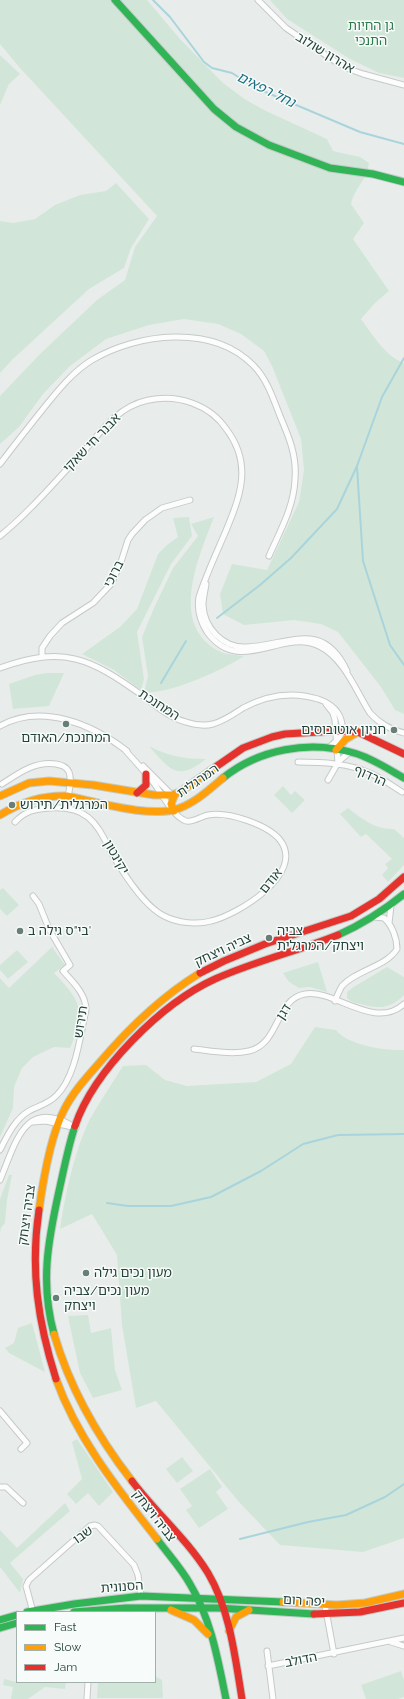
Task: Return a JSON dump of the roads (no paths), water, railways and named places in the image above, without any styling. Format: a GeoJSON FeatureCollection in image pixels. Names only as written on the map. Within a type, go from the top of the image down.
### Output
{"type":"FeatureCollection","features":[{"type":"Feature","properties":{"kind":"street"},"geometry":{"type":"LineString","coordinates":[[114,0],[214,109],[236,127],[269,145],[330,168],[373,174],[404,182]]}},
{"type":"Feature","properties":{"kind":"street","name":"אהרון שולוב"},"geometry":{"type":"LineString","coordinates":[[258,0],[286,28],[336,62],[363,74],[404,85]]}},
{"type":"Feature","properties":{"kind":"street"},"geometry":{"type":"LineString","coordinates":[[0,464],[58,390],[92,360],[135,342],[161,338],[196,338],[218,344],[246,359],[261,375],[272,395],[293,450],[296,467],[293,495],[288,515],[269,556]]}},
{"type":"Feature","properties":{"kind":"street","name":"אבנר חי שאקי"},"geometry":{"type":"LineString","coordinates":[[0,536],[24,514],[102,430],[123,411],[131,406],[150,399],[170,398],[178,399],[203,408],[217,418],[234,439],[241,458],[242,476],[240,491],[199,597],[199,612],[205,629],[218,643],[230,650],[238,652],[258,650],[293,642],[312,643],[318,646],[333,656],[352,681],[370,713],[389,728],[404,733]]}},
{"type":"Feature","properties":{"kind":"street","name":"ברוכי"},"geometry":{"type":"LineString","coordinates":[[42,657],[42,648],[50,636],[62,624],[93,603],[111,584],[120,565],[128,540],[145,520],[162,508],[190,500]]}},
{"type":"Feature","properties":{"kind":"street","name":"המחנכת"},"geometry":{"type":"LineString","coordinates":[[0,668],[16,662],[42,657],[63,657],[89,663],[103,669],[119,679],[172,717],[196,724],[214,724],[248,705],[274,695],[290,694],[309,696],[320,699],[331,705],[342,720],[339,731]]}},
{"type":"Feature","properties":{"kind":"street"},"geometry":{"type":"LineString","coordinates":[[0,726],[12,721],[28,718],[51,717],[64,719],[96,732],[125,750],[173,794],[171,804],[174,811]]}},
{"type":"Feature","properties":{"kind":"street"},"geometry":{"type":"LineString","coordinates":[[336,750],[336,742],[339,731]]}},
{"type":"Feature","properties":{"kind":"street","name":"המרגלית"},"geometry":{"type":"LineString","coordinates":[[0,796],[28,783],[49,781],[92,785],[162,796],[173,794],[195,782],[231,755],[257,742],[285,734],[339,731],[358,732],[404,754]]}},
{"type":"Feature","properties":{"kind":"street"},"geometry":{"type":"LineString","coordinates":[[336,750],[346,739],[358,732]]}},
{"type":"Feature","properties":{"kind":"street"},"geometry":{"type":"LineString","coordinates":[[327,749],[336,742]]}},
{"type":"Feature","properties":{"kind":"street","name":"המרגלית"},"geometry":{"type":"LineString","coordinates":[[0,815],[15,806],[32,799],[48,796],[67,796],[148,811],[174,811],[183,808],[235,769],[257,756],[280,750],[301,748],[350,752],[368,759],[404,778]]}},
{"type":"Feature","properties":{"kind":"street"},"geometry":{"type":"LineString","coordinates":[[125,750],[146,774],[174,811],[186,821]]}},
{"type":"Feature","properties":{"kind":"street","name":"הרדוף"},"geometry":{"type":"LineString","coordinates":[[336,750],[338,764]]}},
{"type":"Feature","properties":{"kind":"street","name":"הרדוף"},"geometry":{"type":"LineString","coordinates":[[328,780],[338,764],[350,752]]}},
{"type":"Feature","properties":{"kind":"street","name":"הרדוף"},"geometry":{"type":"LineString","coordinates":[[298,762],[338,764],[358,769],[372,774],[402,792]]}},
{"type":"Feature","properties":{"kind":"street"},"geometry":{"type":"LineString","coordinates":[[2,784],[30,767],[51,764],[65,767],[69,774],[66,808],[32,810],[25,813],[15,822]]}},
{"type":"Feature","properties":{"kind":"street"},"geometry":{"type":"LineString","coordinates":[[137,793],[143,790],[147,784],[146,774]]}},
{"type":"Feature","properties":{"kind":"street","name":"יקינטון"},"geometry":{"type":"LineString","coordinates":[[66,808],[82,814],[93,822],[103,835],[119,867],[148,903],[165,916],[185,922]]}},
{"type":"Feature","properties":{"kind":"street"},"geometry":{"type":"LineString","coordinates":[[183,808],[182,816],[186,821]]}},
{"type":"Feature","properties":{"kind":"street","name":"אודם"},"geometry":{"type":"LineString","coordinates":[[185,922],[195,923],[212,921],[228,916],[250,904],[270,886],[280,874],[286,855],[285,848],[277,836],[265,828],[252,823],[218,814],[208,815],[190,822],[186,821]]}},
{"type":"Feature","properties":{"kind":"street","name":"צביה ויצחק"},"geometry":{"type":"LineString","coordinates":[[226,1699],[210,1636],[197,1597],[187,1579],[110,1479],[86,1442],[70,1413],[48,1357],[40,1323],[35,1290],[34,1237],[41,1192],[59,1122],[69,1101],[78,1088],[121,1037],[156,1003],[182,984],[231,957],[362,910],[382,897],[404,877]]}},
{"type":"Feature","properties":{"kind":"street","name":"צביה ויצחק"},"geometry":{"type":"LineString","coordinates":[[242,1699],[229,1631],[220,1598],[211,1579],[202,1564],[134,1484],[102,1442],[78,1400],[60,1354],[49,1308],[46,1268],[57,1197],[76,1128],[87,1100],[102,1077],[142,1032],[176,1002],[220,976],[338,935],[375,917],[391,906],[404,894]]}},
{"type":"Feature","properties":{"kind":"street","name":"תירוש"},"geometry":{"type":"LineString","coordinates":[[0,1150],[21,1116],[50,1102],[62,1090],[74,1063],[86,1010],[86,1002],[83,996],[63,970],[70,965],[49,929],[39,904],[33,896]]}},
{"type":"Feature","properties":{"kind":"street"},"geometry":{"type":"LineString","coordinates":[[389,923],[391,906]]}},
{"type":"Feature","properties":{"kind":"street"},"geometry":{"type":"LineString","coordinates":[[335,1001],[339,991],[347,982],[394,953],[397,943],[389,923],[384,918],[375,917]]}},
{"type":"Feature","properties":{"kind":"street","name":"דגן"},"geometry":{"type":"LineString","coordinates":[[194,1049],[225,1052],[250,1051],[266,1041],[289,1002],[299,996],[310,994],[366,1011],[382,1013],[395,1010],[404,1004]]}},
{"type":"Feature","properties":{"kind":"street"},"geometry":{"type":"LineString","coordinates":[[0,1180],[22,1130],[38,1117],[44,1116],[76,1128]]}},
{"type":"Feature","properties":{"kind":"street"},"geometry":{"type":"LineString","coordinates":[[6,1139],[16,1143]]}},
{"type":"Feature","properties":{"kind":"street"},"geometry":{"type":"LineString","coordinates":[[0,1411],[27,1443],[20,1449]]}},
{"type":"Feature","properties":{"kind":"street"},"geometry":{"type":"LineString","coordinates":[[0,1488],[6,1486],[23,1503]]}},
{"type":"Feature","properties":{"kind":"street","name":"שבו"},"geometry":{"type":"LineString","coordinates":[[31,1611],[26,1586],[29,1580],[90,1526],[95,1525],[98,1526],[134,1565],[138,1575],[141,1596]]}},
{"type":"Feature","properties":{"kind":"street","name":"יפה רום"},"geometry":{"type":"LineString","coordinates":[[220,1598],[325,1605],[365,1603],[404,1594]]}},
{"type":"Feature","properties":{"kind":"street","name":"הסנונית"},"geometry":{"type":"LineString","coordinates":[[36,1611],[74,1604],[141,1596],[220,1598]]}},
{"type":"Feature","properties":{"kind":"street","name":"יפה רום"},"geometry":{"type":"LineString","coordinates":[[201,1608],[223,1608],[326,1615],[357,1613],[404,1603]]}},
{"type":"Feature","properties":{"kind":"street"},"geometry":{"type":"LineString","coordinates":[[74,1604],[75,1611]]}},
{"type":"Feature","properties":{"kind":"street","name":"הדולב"},"geometry":{"type":"LineString","coordinates":[[325,1605],[334,1654]]}},
{"type":"Feature","properties":{"kind":"street","name":"הסנונית"},"geometry":{"type":"LineString","coordinates":[[85,1611],[115,1608],[201,1608]]}},
{"type":"Feature","properties":{"kind":"street"},"geometry":{"type":"LineString","coordinates":[[165,1608],[192,1619],[210,1636]]}},
{"type":"Feature","properties":{"kind":"street"},"geometry":{"type":"LineString","coordinates":[[229,1631],[236,1617],[251,1610]]}},
{"type":"Feature","properties":{"kind":"street"},"geometry":{"type":"LineString","coordinates":[[0,1620],[16,1615]]}},
{"type":"Feature","properties":{"kind":"street"},"geometry":{"type":"LineString","coordinates":[[0,1628],[16,1623]]}},
{"type":"Feature","properties":{"kind":"street","name":"הדולב"},"geometry":{"type":"LineString","coordinates":[[268,1666],[334,1654],[404,1638]]}},
{"type":"Feature","properties":{"kind":"street"},"geometry":{"type":"LineString","coordinates":[[390,1641],[404,1646]]}},
{"type":"Feature","properties":{"kind":"street"},"geometry":{"type":"LineString","coordinates":[[266,1651],[273,1699]]}},
{"type":"Feature","properties":{"kind":"street"},"geometry":{"type":"LineString","coordinates":[[87,1699],[88,1683]]}},
{"type":"Feature","properties":{"kind":"waterway","name":"נחל רפאים"},"geometry":{"type":"LineString","coordinates":[[153,0],[170,17],[204,62],[212,68],[232,73],[256,88],[360,132],[404,144]]}},
{"type":"Feature","properties":{"kind":"waterway"},"geometry":{"type":"LineString","coordinates":[[217,618],[260,585],[291,558],[337,509],[357,466],[382,397],[404,358]]}},
{"type":"Feature","properties":{"kind":"waterway"},"geometry":{"type":"LineString","coordinates":[[357,467],[363,561],[390,645],[404,665]]}},
{"type":"Feature","properties":{"kind":"waterway"},"geometry":{"type":"LineString","coordinates":[[161,683],[186,641]]}},
{"type":"Feature","properties":{"kind":"waterway"},"geometry":{"type":"LineString","coordinates":[[107,1203],[128,1206],[171,1206],[211,1197],[261,1171],[303,1144],[338,1135],[404,1134]]}},
{"type":"Feature","properties":{"kind":"waterway"},"geometry":{"type":"LineString","coordinates":[[240,1539],[308,1522],[346,1515],[385,1497],[404,1484]]}},
{"type":"Feature","properties":{"kind":"place","name":"המחנכת/האודם"},"geometry":{"type":"Point","coordinates":[66,724]}},
{"type":"Feature","properties":{"kind":"place","name":"חניון אוטובוסים"},"geometry":{"type":"Point","coordinates":[394,730]}},
{"type":"Feature","properties":{"kind":"place","name":"המרגלית/תירוש"},"geometry":{"type":"Point","coordinates":[12,805]}},
{"type":"Feature","properties":{"kind":"place","name":"בי\"ס גילה ב'"},"geometry":{"type":"Point","coordinates":[20,931]}},
{"type":"Feature","properties":{"kind":"place","name":"צביה ויצחק/המרגלית"},"geometry":{"type":"Point","coordinates":[269,938]}},
{"type":"Feature","properties":{"kind":"place","name":"מעון נכים גילה"},"geometry":{"type":"Point","coordinates":[86,1273]}},
{"type":"Feature","properties":{"kind":"place","name":"מעון נכים/צביה ויצחק"},"geometry":{"type":"Point","coordinates":[56,1298]}},
{"type":"Feature","properties":{"kind":"park label","name":"גן החיות התנכי"},"geometry":{"type":"Point","coordinates":[371,34]}}]}
